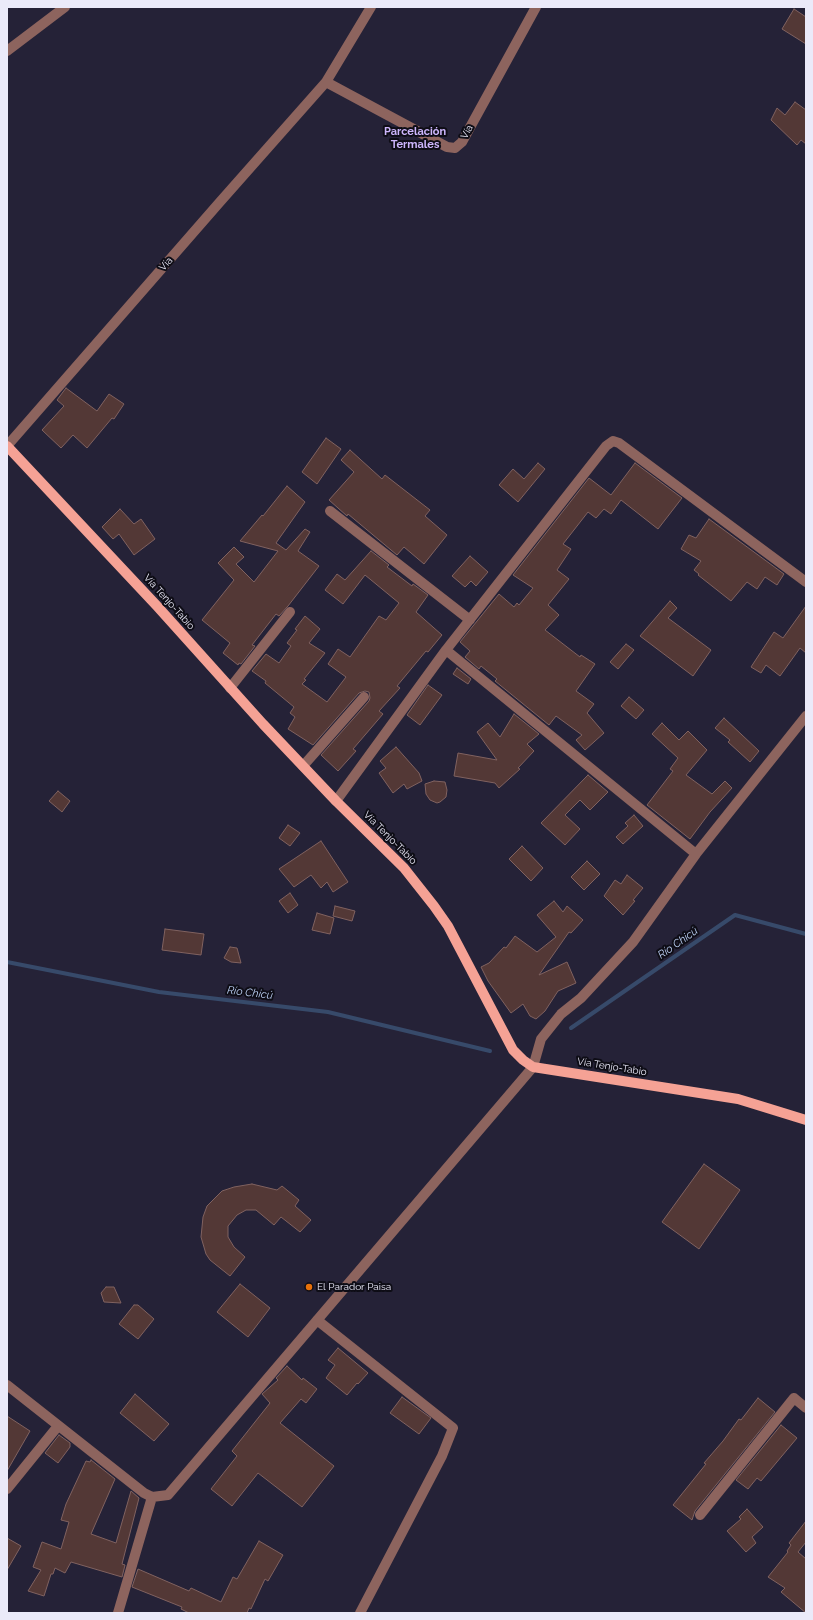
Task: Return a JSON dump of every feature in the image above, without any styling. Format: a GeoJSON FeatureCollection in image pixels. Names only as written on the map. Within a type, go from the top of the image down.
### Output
{"type":"FeatureCollection","features":[{"type":"Feature","properties":{"kind":"main road","name":"Vía Tenjo-Tabio"},"geometry":{"type":"LineString","coordinates":[[7,446],[157,606],[230,688],[303,766],[404,868],[434,906],[459,945],[513,1050],[523,1060],[533,1067],[738,1099],[806,1120]]}},
{"type":"Feature","properties":{"kind":"street"},"geometry":{"type":"LineString","coordinates":[[7,51],[65,7]]}},
{"type":"Feature","properties":{"kind":"street","name":"Vía"},"geometry":{"type":"LineString","coordinates":[[7,446],[326,82],[371,7]]}},
{"type":"Feature","properties":{"kind":"street","name":"Vía"},"geometry":{"type":"LineString","coordinates":[[326,82],[447,147],[455,148],[462,142],[536,7]]}},
{"type":"Feature","properties":{"kind":"street"},"geometry":{"type":"LineString","coordinates":[[336,801],[446,650],[606,446],[613,441],[625,448],[806,582]]}},
{"type":"Feature","properties":{"kind":"street"},"geometry":{"type":"LineString","coordinates":[[330,511],[470,620]]}},
{"type":"Feature","properties":{"kind":"street"},"geometry":{"type":"LineString","coordinates":[[230,688],[290,612]]}},
{"type":"Feature","properties":{"kind":"street"},"geometry":{"type":"LineString","coordinates":[[446,650],[696,854]]}},
{"type":"Feature","properties":{"kind":"street"},"geometry":{"type":"LineString","coordinates":[[303,766],[364,697]]}},
{"type":"Feature","properties":{"kind":"street"},"geometry":{"type":"LineString","coordinates":[[7,1385],[144,1492],[152,1497],[168,1495],[533,1067],[542,1039],[561,1014],[581,998],[633,942],[696,854],[806,716]]}},
{"type":"Feature","properties":{"kind":"street"},"geometry":{"type":"LineString","coordinates":[[317,1320],[453,1428],[442,1456],[360,1613]]}},
{"type":"Feature","properties":{"kind":"street"},"geometry":{"type":"LineString","coordinates":[[700,1515],[794,1398],[806,1408]]}},
{"type":"Feature","properties":{"kind":"street"},"geometry":{"type":"LineString","coordinates":[[7,1489],[58,1426]]}},
{"type":"Feature","properties":{"kind":"street"},"geometry":{"type":"LineString","coordinates":[[118,1613],[152,1497]]}},
{"type":"Feature","properties":{"kind":"building"},"geometry":{"type":"Polygon","coordinates":[[[794,9],[806,17],[806,44],[782,29],[794,9]]]}},
{"type":"Feature","properties":{"kind":"building"},"geometry":{"type":"Polygon","coordinates":[[[795,102],[806,110],[806,144],[801,140],[797,145],[771,120],[777,108],[785,115],[795,102]]]}},
{"type":"Feature","properties":{"kind":"building"},"geometry":{"type":"Polygon","coordinates":[[[66,388],[97,411],[109,394],[124,404],[114,419],[112,418],[87,448],[73,435],[61,448],[42,430],[64,406],[57,400],[66,388]]]}},
{"type":"Feature","properties":{"kind":"building"},"geometry":{"type":"Polygon","coordinates":[[[326,438],[341,449],[317,484],[302,472],[326,438]]]}},
{"type":"Feature","properties":{"kind":"building"},"geometry":{"type":"Polygon","coordinates":[[[350,450],[382,479],[385,475],[430,510],[425,516],[447,535],[424,564],[404,547],[397,555],[329,500],[354,472],[341,460],[350,450]]]}},
{"type":"Feature","properties":{"kind":"building"},"geometry":{"type":"Polygon","coordinates":[[[538,463],[545,469],[518,502],[499,485],[513,469],[524,479],[538,463]]]}},
{"type":"Feature","properties":{"kind":"building"},"geometry":{"type":"Polygon","coordinates":[[[635,463],[682,498],[658,529],[621,500],[611,514],[604,509],[596,518],[588,512],[563,544],[571,549],[557,570],[569,579],[548,605],[559,615],[545,630],[580,657],[581,655],[595,664],[576,691],[594,704],[587,713],[604,733],[585,750],[576,740],[582,735],[556,716],[549,725],[495,681],[497,679],[481,666],[479,669],[465,657],[470,651],[460,642],[499,594],[514,607],[517,603],[519,605],[533,588],[513,575],[589,478],[611,495],[635,463]]]}},
{"type":"Feature","properties":{"kind":"building"},"geometry":{"type":"Polygon","coordinates":[[[287,486],[305,502],[276,543],[286,550],[305,529],[310,532],[298,551],[319,566],[288,606],[279,616],[276,614],[252,645],[255,646],[241,664],[239,663],[238,665],[223,653],[230,643],[202,620],[234,580],[218,563],[234,547],[244,557],[236,564],[254,582],[278,551],[240,541],[262,515],[263,516],[287,486]]]}},
{"type":"Feature","properties":{"kind":"building"},"geometry":{"type":"Polygon","coordinates":[[[120,509],[134,524],[141,519],[155,539],[134,555],[119,534],[113,539],[102,527],[120,509]]]}},
{"type":"Feature","properties":{"kind":"building"},"geometry":{"type":"Polygon","coordinates":[[[709,519],[784,574],[777,585],[765,577],[757,589],[747,582],[731,601],[698,575],[699,574],[694,570],[701,561],[681,549],[689,535],[696,538],[709,519]]]}},
{"type":"Feature","properties":{"kind":"building"},"geometry":{"type":"Polygon","coordinates":[[[371,551],[389,565],[387,567],[412,586],[413,584],[428,595],[416,612],[442,635],[428,652],[426,651],[397,686],[400,688],[379,711],[383,714],[353,749],[356,751],[338,771],[321,755],[369,701],[369,692],[365,691],[359,693],[313,745],[288,729],[295,717],[290,713],[294,707],[265,683],[266,681],[252,671],[266,654],[279,663],[291,646],[287,643],[305,616],[320,629],[309,643],[325,653],[304,679],[306,680],[302,684],[327,702],[346,677],[328,664],[338,649],[350,657],[379,616],[386,620],[399,603],[365,575],[343,604],[325,590],[337,574],[345,580],[371,551]]]}},
{"type":"Feature","properties":{"kind":"building"},"geometry":{"type":"Polygon","coordinates":[[[470,556],[488,572],[476,586],[471,581],[465,587],[452,576],[470,556]]]}},
{"type":"Feature","properties":{"kind":"building"},"geometry":{"type":"Polygon","coordinates":[[[670,601],[677,608],[668,618],[711,650],[693,676],[640,636],[670,601]]]}},
{"type":"Feature","properties":{"kind":"building"},"geometry":{"type":"Polygon","coordinates":[[[806,606],[806,653],[800,648],[780,676],[766,665],[761,673],[751,667],[774,632],[783,638],[806,606]]]}},
{"type":"Feature","properties":{"kind":"building"},"geometry":{"type":"Polygon","coordinates":[[[626,644],[634,650],[618,669],[610,662],[626,644]]]}},
{"type":"Feature","properties":{"kind":"building"},"geometry":{"type":"Polygon","coordinates":[[[457,668],[471,679],[468,684],[453,674],[457,668]]]}},
{"type":"Feature","properties":{"kind":"building"},"geometry":{"type":"Polygon","coordinates":[[[428,685],[442,695],[420,725],[407,715],[428,685]]]}},
{"type":"Feature","properties":{"kind":"building"},"geometry":{"type":"Polygon","coordinates":[[[629,697],[644,710],[636,719],[621,706],[629,697]]]}},
{"type":"Feature","properties":{"kind":"building"},"geometry":{"type":"Polygon","coordinates":[[[514,714],[539,734],[527,744],[534,751],[518,768],[520,769],[499,788],[495,783],[454,776],[458,753],[497,760],[477,732],[488,723],[500,737],[514,714]]]}},
{"type":"Feature","properties":{"kind":"building"},"geometry":{"type":"Polygon","coordinates":[[[724,718],[759,751],[750,762],[728,742],[730,740],[715,728],[724,718]]]}},
{"type":"Feature","properties":{"kind":"building"},"geometry":{"type":"Polygon","coordinates":[[[662,723],[679,740],[688,731],[707,750],[686,775],[712,794],[725,781],[732,788],[710,812],[690,839],[647,805],[673,771],[670,769],[678,758],[652,734],[662,723]]]}},
{"type":"Feature","properties":{"kind":"building"},"geometry":{"type":"Polygon","coordinates":[[[396,747],[419,773],[422,781],[407,789],[404,784],[393,793],[379,773],[386,768],[380,761],[396,747]]]}},
{"type":"Feature","properties":{"kind":"building"},"geometry":{"type":"Polygon","coordinates":[[[588,775],[608,792],[590,810],[580,800],[565,815],[580,829],[565,845],[541,823],[588,775]]]}},
{"type":"Feature","properties":{"kind":"building"},"geometry":{"type":"Polygon","coordinates":[[[434,781],[445,782],[447,790],[446,797],[437,803],[430,800],[426,794],[425,784],[434,781]]]}},
{"type":"Feature","properties":{"kind":"building"},"geometry":{"type":"Polygon","coordinates":[[[58,791],[70,801],[62,812],[49,801],[58,791]]]}},
{"type":"Feature","properties":{"kind":"building"},"geometry":{"type":"Polygon","coordinates":[[[634,815],[643,826],[623,844],[616,837],[628,826],[625,823],[634,815]]]}},
{"type":"Feature","properties":{"kind":"building"},"geometry":{"type":"Polygon","coordinates":[[[288,825],[300,833],[290,846],[279,838],[288,825]]]}},
{"type":"Feature","properties":{"kind":"building"},"geometry":{"type":"Polygon","coordinates":[[[321,841],[348,882],[333,892],[327,882],[321,888],[311,875],[294,887],[279,869],[321,841]]]}},
{"type":"Feature","properties":{"kind":"building"},"geometry":{"type":"Polygon","coordinates":[[[522,846],[543,868],[531,881],[509,859],[522,846]]]}},
{"type":"Feature","properties":{"kind":"building"},"geometry":{"type":"Polygon","coordinates":[[[587,861],[600,874],[584,890],[571,877],[587,861]]]}},
{"type":"Feature","properties":{"kind":"building"},"geometry":{"type":"Polygon","coordinates":[[[627,875],[643,888],[633,900],[635,901],[623,915],[604,896],[615,880],[621,884],[627,875]]]}},
{"type":"Feature","properties":{"kind":"building"},"geometry":{"type":"Polygon","coordinates":[[[290,893],[298,905],[288,913],[279,901],[290,893]]]}},
{"type":"Feature","properties":{"kind":"building"},"geometry":{"type":"Polygon","coordinates":[[[554,901],[563,912],[567,906],[583,920],[571,933],[569,932],[539,975],[567,962],[576,983],[558,991],[545,1011],[536,1019],[530,1016],[523,1004],[511,1013],[488,981],[481,967],[489,963],[504,947],[506,948],[515,936],[537,952],[556,937],[537,915],[554,901]]]}},
{"type":"Feature","properties":{"kind":"building"},"geometry":{"type":"Polygon","coordinates":[[[335,906],[355,911],[352,921],[333,916],[335,906]]]}},
{"type":"Feature","properties":{"kind":"building"},"geometry":{"type":"Polygon","coordinates":[[[317,913],[334,918],[330,934],[312,930],[317,913]]]}},
{"type":"Feature","properties":{"kind":"building"},"geometry":{"type":"Polygon","coordinates":[[[165,929],[204,934],[201,955],[162,950],[165,929]]]}},
{"type":"Feature","properties":{"kind":"building"},"geometry":{"type":"Polygon","coordinates":[[[230,947],[237,948],[241,963],[231,962],[224,958],[230,947]]]}},
{"type":"Feature","properties":{"kind":"building"},"geometry":{"type":"Polygon","coordinates":[[[704,1164],[740,1190],[699,1249],[662,1222],[704,1164]]]}},
{"type":"Feature","properties":{"kind":"building"},"geometry":{"type":"Polygon","coordinates":[[[252,1184],[277,1190],[282,1186],[299,1200],[295,1206],[311,1220],[300,1232],[281,1217],[274,1225],[256,1210],[246,1210],[237,1215],[228,1226],[228,1237],[234,1247],[245,1257],[230,1276],[210,1260],[206,1254],[201,1237],[203,1217],[207,1206],[222,1191],[252,1184]]]}},
{"type":"Feature","properties":{"kind":"building"},"geometry":{"type":"Polygon","coordinates":[[[240,1284],[270,1308],[248,1337],[217,1312],[240,1284]]]}},
{"type":"Feature","properties":{"kind":"building"},"geometry":{"type":"Polygon","coordinates":[[[106,1287],[114,1287],[121,1303],[104,1302],[101,1293],[106,1287]]]}},
{"type":"Feature","properties":{"kind":"building"},"geometry":{"type":"Polygon","coordinates":[[[134,1305],[138,1305],[154,1319],[138,1339],[119,1324],[134,1305]]]}},
{"type":"Feature","properties":{"kind":"building"},"geometry":{"type":"Polygon","coordinates":[[[338,1348],[368,1373],[347,1395],[326,1378],[335,1365],[328,1360],[338,1348]]]}},
{"type":"Feature","properties":{"kind":"building"},"geometry":{"type":"Polygon","coordinates":[[[287,1366],[302,1380],[303,1378],[317,1389],[306,1403],[301,1399],[280,1423],[334,1466],[302,1507],[258,1473],[232,1506],[211,1489],[237,1456],[232,1451],[270,1403],[262,1394],[278,1380],[276,1378],[287,1366]]]}},
{"type":"Feature","properties":{"kind":"building"},"geometry":{"type":"Polygon","coordinates":[[[135,1394],[169,1424],[154,1441],[120,1413],[135,1394]]]}},
{"type":"Feature","properties":{"kind":"building"},"geometry":{"type":"Polygon","coordinates":[[[402,1397],[431,1418],[419,1434],[390,1413],[402,1397]]]}},
{"type":"Feature","properties":{"kind":"building"},"geometry":{"type":"Polygon","coordinates":[[[758,1398],[775,1412],[695,1511],[692,1520],[673,1505],[706,1464],[704,1463],[758,1398]]]}},
{"type":"Feature","properties":{"kind":"building"},"geometry":{"type":"Polygon","coordinates":[[[7,1416],[30,1431],[7,1471],[7,1416]]]}},
{"type":"Feature","properties":{"kind":"building"},"geometry":{"type":"Polygon","coordinates":[[[781,1425],[797,1438],[761,1481],[757,1478],[748,1489],[736,1480],[781,1425]]]}},
{"type":"Feature","properties":{"kind":"building"},"geometry":{"type":"Polygon","coordinates":[[[59,1435],[70,1443],[70,1447],[58,1463],[45,1453],[59,1435]]]}},
{"type":"Feature","properties":{"kind":"building"},"geometry":{"type":"Polygon","coordinates":[[[91,1460],[115,1479],[91,1534],[116,1543],[131,1491],[139,1498],[122,1564],[125,1565],[122,1577],[71,1562],[65,1573],[55,1568],[53,1574],[51,1574],[44,1596],[28,1591],[41,1570],[33,1567],[42,1542],[61,1549],[69,1522],[61,1520],[66,1504],[86,1461],[90,1462],[91,1460]]]}},
{"type":"Feature","properties":{"kind":"building"},"geometry":{"type":"Polygon","coordinates":[[[747,1509],[763,1527],[752,1537],[756,1543],[746,1552],[727,1531],[741,1519],[739,1517],[747,1509]]]}},
{"type":"Feature","properties":{"kind":"building"},"geometry":{"type":"Polygon","coordinates":[[[806,1521],[806,1542],[798,1552],[806,1559],[806,1613],[781,1592],[785,1588],[768,1577],[788,1552],[787,1551],[791,1545],[789,1543],[806,1521]]]}},
{"type":"Feature","properties":{"kind":"building"},"geometry":{"type":"Polygon","coordinates":[[[7,1538],[21,1546],[7,1570],[7,1538]]]}},
{"type":"Feature","properties":{"kind":"building"},"geometry":{"type":"Polygon","coordinates":[[[259,1541],[283,1555],[268,1581],[265,1579],[251,1609],[249,1608],[247,1613],[189,1613],[181,1609],[182,1607],[132,1587],[138,1569],[189,1591],[191,1588],[221,1602],[233,1577],[237,1579],[259,1541]]]}},
{"type":"Feature","properties":{"kind":"waterway","name":"Río Chicú"},"geometry":{"type":"LineString","coordinates":[[571,1028],[735,915],[806,934]]}},
{"type":"Feature","properties":{"kind":"waterway","name":"Río Chicú"},"geometry":{"type":"LineString","coordinates":[[7,962],[159,992],[328,1012],[490,1051]]}},
{"type":"Feature","properties":{"kind":"place","name":"El Parador Paisa"},"geometry":{"type":"Point","coordinates":[309,1287]}},
{"type":"Feature","properties":{"kind":"district","name":"Parcelación Termales"},"geometry":{"type":"Point","coordinates":[415,138]}}]}
